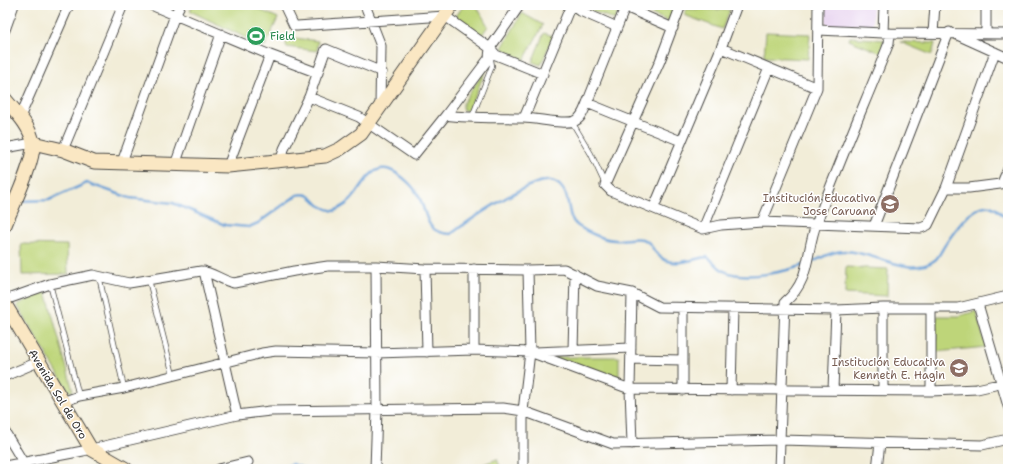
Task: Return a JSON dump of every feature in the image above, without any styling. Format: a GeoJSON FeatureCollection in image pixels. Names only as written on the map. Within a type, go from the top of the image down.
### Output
{"type":"FeatureCollection","features":[{"type":"Feature","properties":{"kind":"street"},"geometry":{"type":"LineString","coordinates":[[5,30],[14,5]]}},
{"type":"Feature","properties":{"kind":"street"},"geometry":{"type":"LineString","coordinates":[[20,117],[69,5]]}},
{"type":"Feature","properties":{"kind":"street"},"geometry":{"type":"LineString","coordinates":[[63,150],[123,5]]}},
{"type":"Feature","properties":{"kind":"street"},"geometry":{"type":"LineString","coordinates":[[151,5],[270,55],[318,73]]}},
{"type":"Feature","properties":{"kind":"street"},"geometry":{"type":"LineString","coordinates":[[122,162],[175,15],[180,5]]}},
{"type":"Feature","properties":{"kind":"street"},"geometry":{"type":"LineString","coordinates":[[284,5],[294,26],[371,21],[449,10]]}},
{"type":"Feature","properties":{"kind":"street"},"geometry":{"type":"LineString","coordinates":[[365,5],[381,46],[382,72],[380,106]]}},
{"type":"Feature","properties":{"kind":"street"},"geometry":{"type":"LineString","coordinates":[[308,97],[359,117],[414,155],[488,58],[490,48],[520,5]]}},
{"type":"Feature","properties":{"kind":"street"},"geometry":{"type":"LineString","coordinates":[[524,118],[573,5],[578,10],[617,28]]}},
{"type":"Feature","properties":{"kind":"street"},"geometry":{"type":"LineString","coordinates":[[446,115],[471,119],[524,118],[572,122],[580,118],[627,5],[632,10],[672,28]]}},
{"type":"Feature","properties":{"kind":"street"},"geometry":{"type":"LineString","coordinates":[[681,5],[605,185],[612,191],[703,229],[736,223],[762,222],[925,227],[932,218],[946,188],[995,52]]}},
{"type":"Feature","properties":{"kind":"street"},"geometry":{"type":"LineString","coordinates":[[654,208],[681,141],[722,48],[737,5]]}},
{"type":"Feature","properties":{"kind":"street"},"geometry":{"type":"LineString","coordinates":[[762,222],[817,88],[818,5]]}},
{"type":"Feature","properties":{"kind":"street"},"geometry":{"type":"LineString","coordinates":[[779,469],[785,302],[798,288],[804,278],[816,223],[889,43],[884,5]]}},
{"type":"Feature","properties":{"kind":"street"},"geometry":{"type":"LineString","coordinates":[[933,33],[934,5]]}},
{"type":"Feature","properties":{"kind":"street"},"geometry":{"type":"LineString","coordinates":[[986,5],[986,34]]}},
{"type":"Feature","properties":{"kind":"street"},"geometry":{"type":"LineString","coordinates":[[449,10],[496,55],[543,74]]}},
{"type":"Feature","properties":{"kind":"street"},"geometry":{"type":"LineString","coordinates":[[5,148],[33,143],[63,150],[94,162],[175,165],[228,166],[325,156],[354,140],[368,123],[449,10]]}},
{"type":"Feature","properties":{"kind":"street"},"geometry":{"type":"LineString","coordinates":[[818,30],[887,33],[950,32],[1008,34]]}},
{"type":"Feature","properties":{"kind":"street"},"geometry":{"type":"LineString","coordinates":[[950,32],[1008,58]]}},
{"type":"Feature","properties":{"kind":"street"},"geometry":{"type":"LineString","coordinates":[[874,226],[950,32]]}},
{"type":"Feature","properties":{"kind":"street"},"geometry":{"type":"LineString","coordinates":[[175,165],[221,34]]}},
{"type":"Feature","properties":{"kind":"street"},"geometry":{"type":"LineString","coordinates":[[722,48],[817,88]]}},
{"type":"Feature","properties":{"kind":"street"},"geometry":{"type":"LineString","coordinates":[[281,160],[284,149],[308,97],[326,50],[382,72]]}},
{"type":"Feature","properties":{"kind":"street"},"geometry":{"type":"LineString","coordinates":[[228,166],[270,55]]}},
{"type":"Feature","properties":{"kind":"street"},"geometry":{"type":"LineString","coordinates":[[703,229],[769,68]]}},
{"type":"Feature","properties":{"kind":"street"},"geometry":{"type":"LineString","coordinates":[[5,99],[20,117],[33,143],[30,160],[5,226]]}},
{"type":"Feature","properties":{"kind":"street"},"geometry":{"type":"LineString","coordinates":[[587,103],[681,141]]}},
{"type":"Feature","properties":{"kind":"street"},"geometry":{"type":"LineString","coordinates":[[946,188],[969,188],[1005,183],[1008,169]]}},
{"type":"Feature","properties":{"kind":"street"},"geometry":{"type":"LineString","coordinates":[[5,300],[50,284],[93,275],[129,283],[204,271],[210,272],[226,282],[234,283],[328,266],[376,266],[425,269],[564,269],[597,286],[632,293],[659,307],[836,310],[883,308],[958,308],[1008,296]]}},
{"type":"Feature","properties":{"kind":"street"},"geometry":{"type":"LineString","coordinates":[[375,469],[377,410],[376,266]]}},
{"type":"Feature","properties":{"kind":"street"},"geometry":{"type":"LineString","coordinates":[[425,269],[427,352]]}},
{"type":"Feature","properties":{"kind":"street"},"geometry":{"type":"LineString","coordinates":[[474,269],[474,350]]}},
{"type":"Feature","properties":{"kind":"street"},"geometry":{"type":"LineString","coordinates":[[523,469],[523,411],[530,352],[528,270]]}},
{"type":"Feature","properties":{"kind":"street"},"geometry":{"type":"LineString","coordinates":[[204,271],[237,415]]}},
{"type":"Feature","properties":{"kind":"street"},"geometry":{"type":"LineString","coordinates":[[573,350],[574,274]]}},
{"type":"Feature","properties":{"kind":"street"},"geometry":{"type":"LineString","coordinates":[[632,293],[630,389],[632,444]]}},
{"type":"Feature","properties":{"kind":"street","name":"Avenida Sol de Oro"},"geometry":{"type":"LineString","coordinates":[[5,304],[38,362],[91,449],[126,469]]}},
{"type":"Feature","properties":{"kind":"street"},"geometry":{"type":"LineString","coordinates":[[978,304],[1005,383],[1008,406]]}},
{"type":"Feature","properties":{"kind":"street"},"geometry":{"type":"LineString","coordinates":[[683,390],[684,308]]}},
{"type":"Feature","properties":{"kind":"street"},"geometry":{"type":"LineString","coordinates":[[731,390],[733,308]]}},
{"type":"Feature","properties":{"kind":"street"},"geometry":{"type":"LineString","coordinates":[[883,308],[883,390]]}},
{"type":"Feature","properties":{"kind":"street"},"geometry":{"type":"LineString","coordinates":[[931,308],[931,391]]}},
{"type":"Feature","properties":{"kind":"street"},"geometry":{"type":"LineString","coordinates":[[833,390],[836,310]]}},
{"type":"Feature","properties":{"kind":"street"},"geometry":{"type":"LineString","coordinates":[[62,402],[78,396],[124,388],[262,353],[376,353],[474,350],[530,352],[631,348]]}},
{"type":"Feature","properties":{"kind":"street"},"geometry":{"type":"LineString","coordinates":[[530,352],[630,389],[931,391],[977,389],[1005,383]]}},
{"type":"Feature","properties":{"kind":"street"},"geometry":{"type":"LineString","coordinates":[[631,359],[683,360]]}},
{"type":"Feature","properties":{"kind":"street"},"geometry":{"type":"LineString","coordinates":[[5,376],[38,362]]}},
{"type":"Feature","properties":{"kind":"street"},"geometry":{"type":"LineString","coordinates":[[5,466],[91,449],[237,415],[270,411],[503,408],[523,411],[613,444],[780,440],[982,445],[1008,439]]}},
{"type":"Feature","properties":{"kind":"street"},"geometry":{"type":"LineString","coordinates":[[5,432],[23,462]]}},
{"type":"Feature","properties":{"kind":"street"},"geometry":{"type":"LineString","coordinates":[[877,469],[880,443]]}},
{"type":"Feature","properties":{"kind":"street"},"geometry":{"type":"LineString","coordinates":[[219,469],[248,462]]}},
{"type":"Feature","properties":{"kind":"lane"},"geometry":{"type":"LineString","coordinates":[[471,119],[492,66],[491,60],[488,58]]}},
{"type":"Feature","properties":{"kind":"lane"},"geometry":{"type":"LineString","coordinates":[[572,122],[587,147],[605,185]]}},
{"type":"Feature","properties":{"kind":"lane"},"geometry":{"type":"LineString","coordinates":[[99,276],[124,388]]}},
{"type":"Feature","properties":{"kind":"lane"},"geometry":{"type":"LineString","coordinates":[[149,280],[173,375]]}},
{"type":"Feature","properties":{"kind":"lane"},"geometry":{"type":"LineString","coordinates":[[50,284],[78,396]]}},
{"type":"Feature","properties":{"kind":"shaded area"},"geometry":{"type":"Polygon","coordinates":[[[826,5],[873,5],[872,26],[826,25],[826,5]]]}},
{"type":"Feature","properties":{"kind":"green space","name":"Field"},"geometry":{"type":"Polygon","coordinates":[[[193,5],[249,5],[278,18],[265,47],[190,11],[193,5]]]}},
{"type":"Feature","properties":{"kind":"green space"},"geometry":{"type":"Polygon","coordinates":[[[464,5],[476,5],[488,26],[482,35],[456,16],[464,5]]]}},
{"type":"Feature","properties":{"kind":"green space"},"geometry":{"type":"Polygon","coordinates":[[[586,8],[620,9],[615,20],[586,8]]]}},
{"type":"Feature","properties":{"kind":"green space"},"geometry":{"type":"Polygon","coordinates":[[[640,9],[674,9],[670,22],[640,9]]]}},
{"type":"Feature","properties":{"kind":"green space"},"geometry":{"type":"Polygon","coordinates":[[[687,9],[730,10],[722,29],[684,15],[687,9]]]}},
{"type":"Feature","properties":{"kind":"green space"},"geometry":{"type":"Polygon","coordinates":[[[522,13],[543,25],[524,60],[502,48],[522,13]]]}},
{"type":"Feature","properties":{"kind":"green space"},"geometry":{"type":"Polygon","coordinates":[[[766,32],[810,34],[808,59],[764,57],[766,32]]]}},
{"type":"Feature","properties":{"kind":"green space"},"geometry":{"type":"Polygon","coordinates":[[[544,33],[553,36],[541,65],[532,62],[544,33]]]}},
{"type":"Feature","properties":{"kind":"green space"},"geometry":{"type":"Polygon","coordinates":[[[287,37],[318,41],[317,51],[286,47],[287,37]]]}},
{"type":"Feature","properties":{"kind":"green space"},"geometry":{"type":"Polygon","coordinates":[[[850,37],[884,40],[881,53],[849,40],[850,37]]]}},
{"type":"Feature","properties":{"kind":"green space"},"geometry":{"type":"Polygon","coordinates":[[[900,42],[935,43],[932,55],[900,42]]]}},
{"type":"Feature","properties":{"kind":"green space"},"geometry":{"type":"Polygon","coordinates":[[[488,65],[468,112],[463,109],[463,103],[488,65]]]}},
{"type":"Feature","properties":{"kind":"green space"},"geometry":{"type":"Polygon","coordinates":[[[21,244],[67,245],[68,274],[22,275],[21,244]]]}},
{"type":"Feature","properties":{"kind":"green space"},"geometry":{"type":"Polygon","coordinates":[[[846,267],[888,269],[887,296],[845,294],[846,267]]]}},
{"type":"Feature","properties":{"kind":"green space"},"geometry":{"type":"Polygon","coordinates":[[[46,291],[73,391],[69,392],[17,305],[46,291]]]}},
{"type":"Feature","properties":{"kind":"green space"},"geometry":{"type":"Polygon","coordinates":[[[976,311],[986,347],[936,352],[937,316],[959,316],[976,311]]]}},
{"type":"Feature","properties":{"kind":"green space"},"geometry":{"type":"Polygon","coordinates":[[[551,357],[619,357],[619,381],[551,357]]]}},
{"type":"Feature","properties":{"kind":"green space"},"geometry":{"type":"Polygon","coordinates":[[[497,459],[501,469],[474,469],[474,468],[497,459]]]}},
{"type":"Feature","properties":{"kind":"waterway"},"geometry":{"type":"LineString","coordinates":[[21,201],[49,200],[87,183],[130,198],[173,203],[225,225],[249,227],[258,223],[297,195],[301,194],[307,195],[326,209],[334,211],[350,201],[372,173],[383,169],[395,172],[411,186],[420,199],[426,218],[436,231],[451,234],[470,220],[512,194],[537,183],[551,181],[559,185],[565,192],[571,218],[578,226],[606,239],[645,240],[656,253],[668,261],[681,262],[707,257],[724,271],[743,275],[775,273],[804,265]]}},
{"type":"Feature","properties":{"kind":"waterway"},"geometry":{"type":"LineString","coordinates":[[5,197],[12,199]]}},
{"type":"Feature","properties":{"kind":"waterway"},"geometry":{"type":"LineString","coordinates":[[809,263],[838,251],[843,251],[854,252],[902,265],[925,265],[936,259],[958,227],[977,209],[984,206],[993,207],[1000,212],[1008,222]]}},
{"type":"Feature","properties":{"kind":"waterway"},"geometry":{"type":"LineString","coordinates":[[279,469],[292,464],[305,469]]}},
{"type":"Feature","properties":{"kind":"place","name":"Field"},"geometry":{"type":"Point","coordinates":[256,36]}},
{"type":"Feature","properties":{"kind":"place","name":"Institución Educativa Jose Caruana"},"geometry":{"type":"Point","coordinates":[890,204]}},
{"type":"Feature","properties":{"kind":"place","name":"Institución Educativa Kenneth E. Hagin"},"geometry":{"type":"Point","coordinates":[959,368]}}]}
